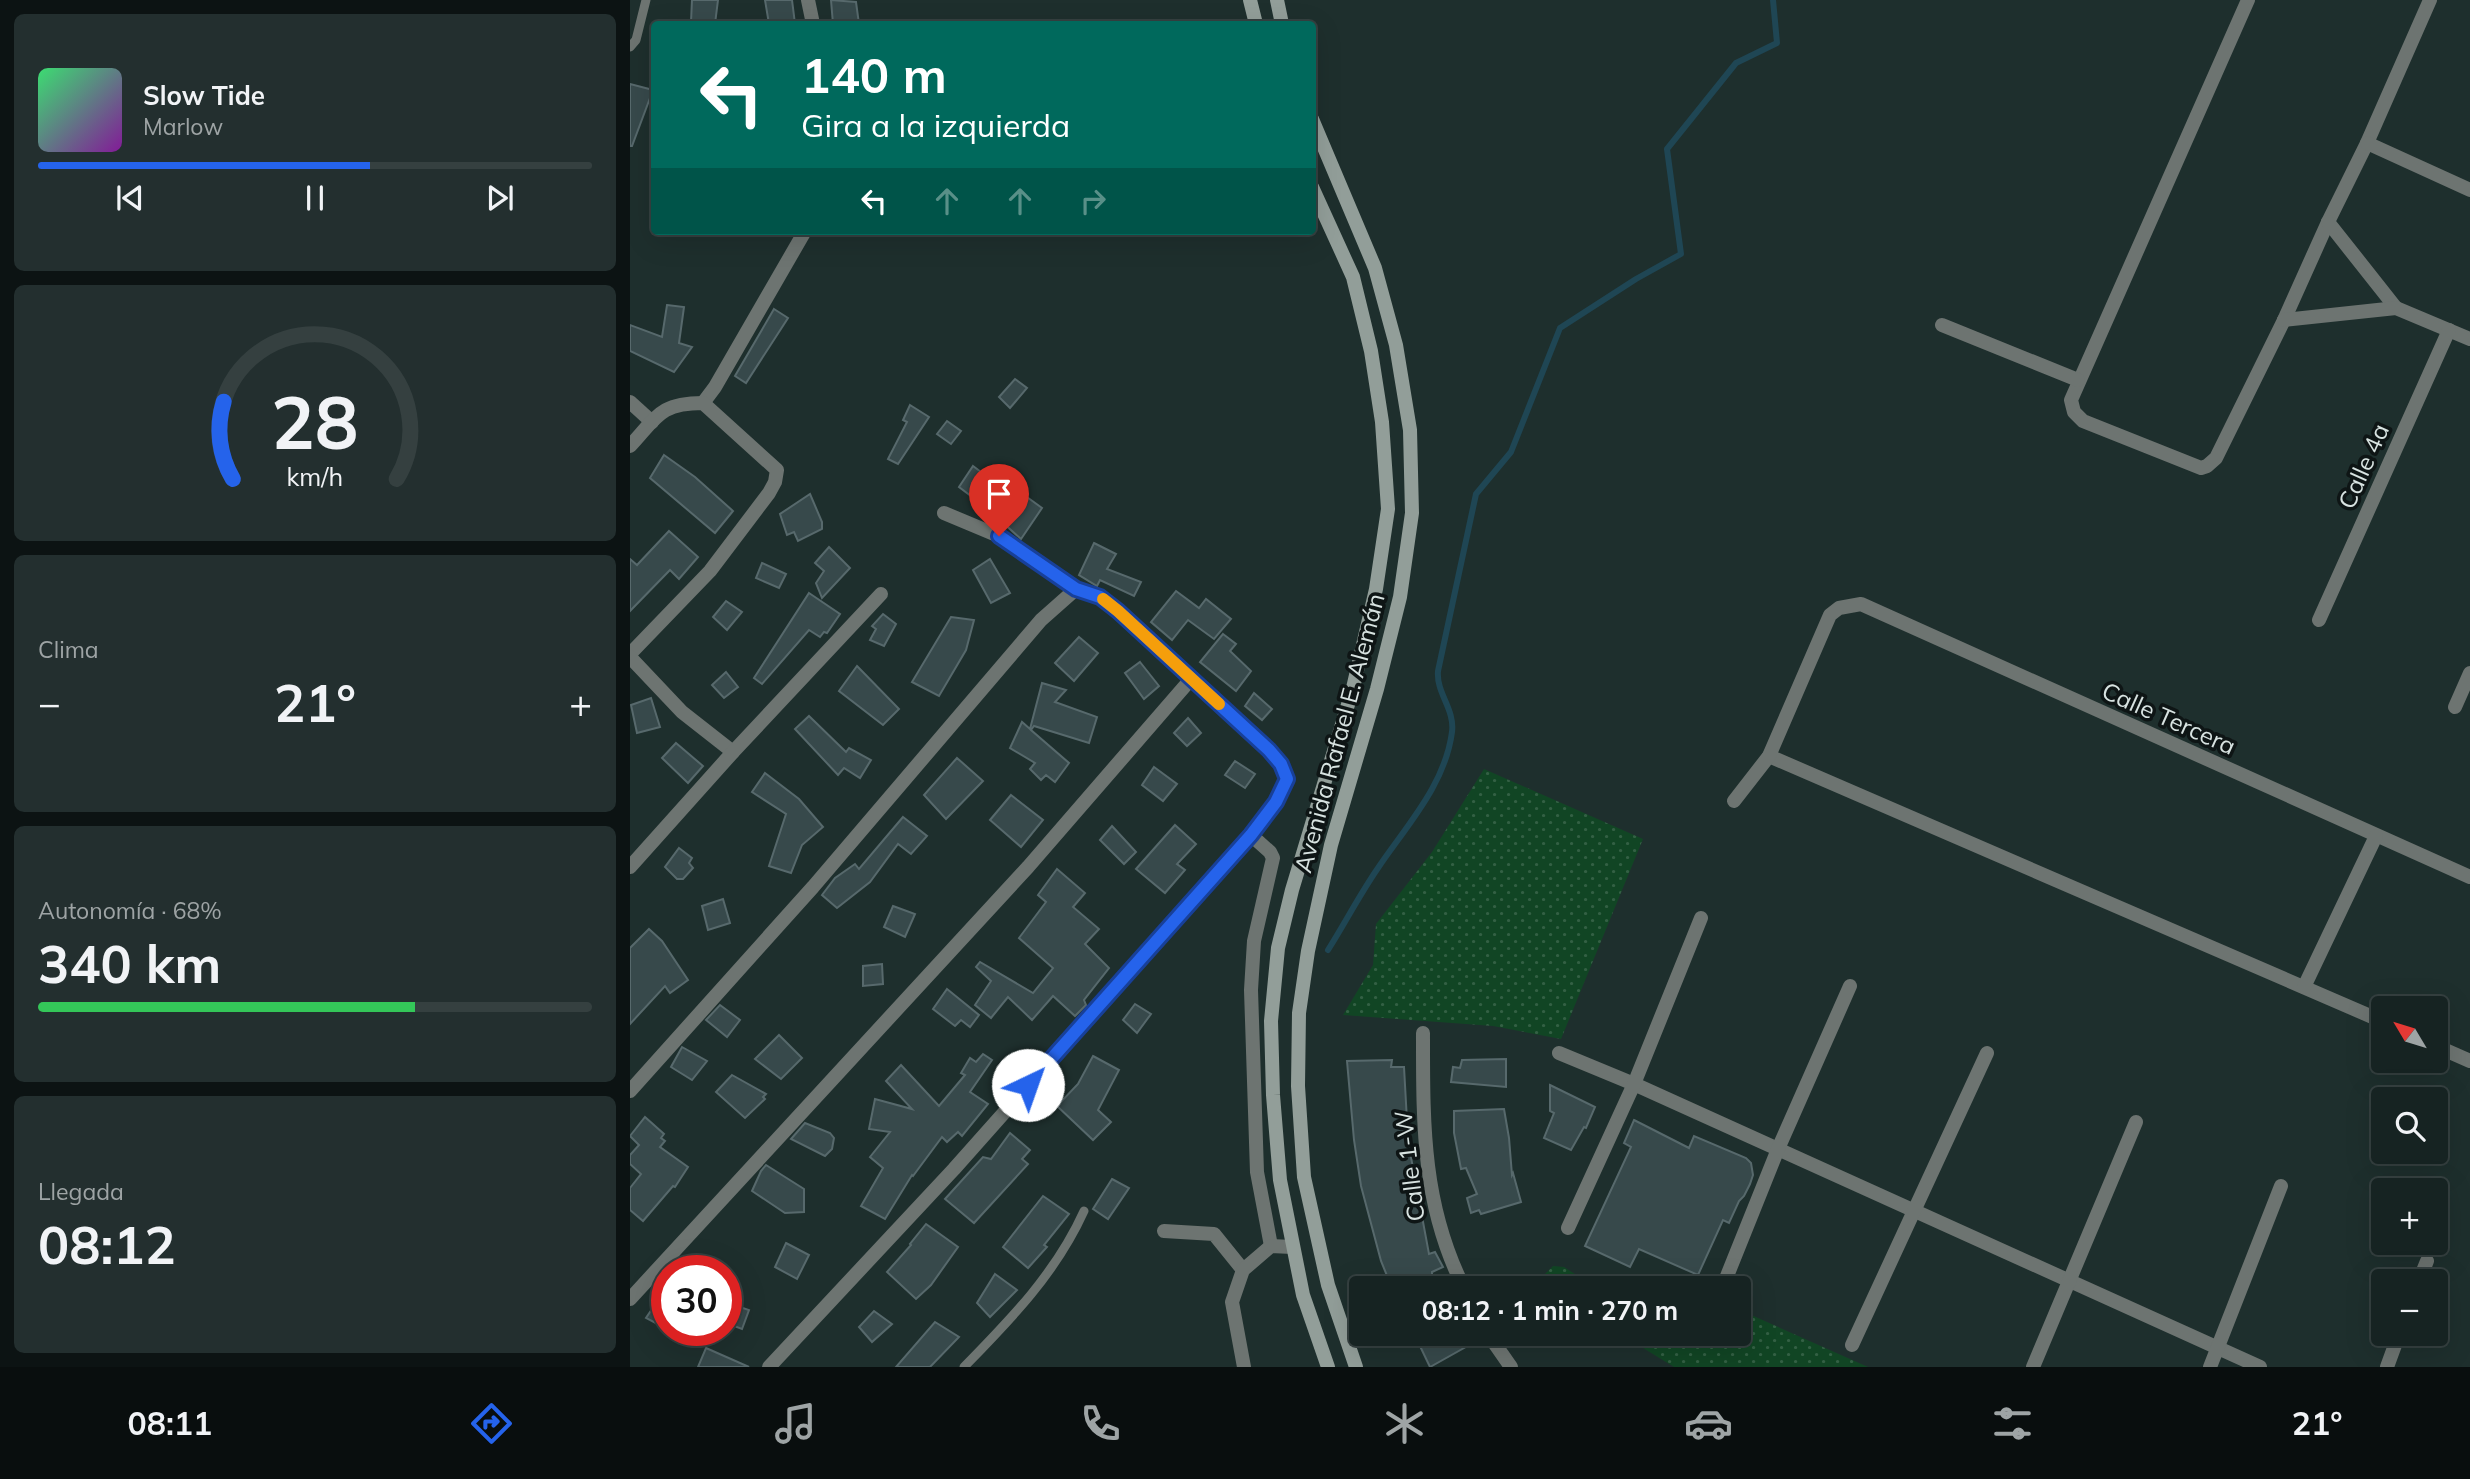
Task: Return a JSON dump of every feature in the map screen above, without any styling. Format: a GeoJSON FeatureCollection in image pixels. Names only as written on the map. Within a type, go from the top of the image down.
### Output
{"type":"FeatureCollection","features":[{"type":"Feature","properties":{"kind":"main road"},"geometry":{"type":"LineString","coordinates":[[1250,0],[1255,21]]}},
{"type":"Feature","properties":{"kind":"main road"},"geometry":{"type":"LineString","coordinates":[[1276,0],[1281,21]]}},
{"type":"Feature","properties":{"kind":"main road","name":"Avenida Rafael E. Alemán"},"geometry":{"type":"LineString","coordinates":[[1316,128],[1375,268],[1396,345],[1410,430],[1412,513],[1400,597],[1377,689],[1328,856],[1308,951],[1299,1013],[1298,1086],[1304,1177],[1328,1285],[1356,1367]]}},
{"type":"Feature","properties":{"kind":"main road","name":"Avenida Rafael E. Alemán"},"geometry":{"type":"LineString","coordinates":[[1316,196],[1353,277],[1371,351],[1382,422],[1388,509],[1376,589],[1353,688],[1292,890],[1278,948],[1270,1021],[1280,1180],[1303,1295],[1328,1367]]}},
{"type":"Feature","properties":{"kind":"street"},"geometry":{"type":"LineString","coordinates":[[808,0],[812,21]]}},
{"type":"Feature","properties":{"kind":"street"},"geometry":{"type":"LineString","coordinates":[[2248,0],[2071,400],[2074,412],[2083,421],[2194,467],[2207,466],[2216,458],[2367,143],[2430,0]]}},
{"type":"Feature","properties":{"kind":"street"},"geometry":{"type":"LineString","coordinates":[[2367,143],[2470,190]]}},
{"type":"Feature","properties":{"kind":"street"},"geometry":{"type":"LineString","coordinates":[[2328,222],[2396,308]]}},
{"type":"Feature","properties":{"kind":"street"},"geometry":{"type":"LineString","coordinates":[[703,403],[715,387],[803,235]]}},
{"type":"Feature","properties":{"kind":"street"},"geometry":{"type":"LineString","coordinates":[[2284,320],[2396,308],[2470,339]]}},
{"type":"Feature","properties":{"kind":"street"},"geometry":{"type":"LineString","coordinates":[[1942,325],[2078,380]]}},
{"type":"Feature","properties":{"kind":"street","name":"Calle 4a"},"geometry":{"type":"LineString","coordinates":[[2319,620],[2449,330]]}},
{"type":"Feature","properties":{"kind":"street"},"geometry":{"type":"LineString","coordinates":[[630,402],[652,422]]}},
{"type":"Feature","properties":{"kind":"street"},"geometry":{"type":"LineString","coordinates":[[630,446],[665,408],[685,403],[703,403],[777,470],[775,482],[710,571],[630,655],[682,712],[733,752]]}},
{"type":"Feature","properties":{"kind":"street"},"geometry":{"type":"LineString","coordinates":[[769,1367],[954,1169],[1251,835],[1276,802],[1287,779],[1281,764],[1269,750],[1100,597],[1076,589],[999,536],[944,513]]}},
{"type":"Feature","properties":{"kind":"street"},"geometry":{"type":"LineString","coordinates":[[630,1091],[813,887],[1041,620],[1076,589]]}},
{"type":"Feature","properties":{"kind":"street"},"geometry":{"type":"LineString","coordinates":[[630,867],[881,594]]}},
{"type":"Feature","properties":{"kind":"street","name":"Calle Tercera"},"geometry":{"type":"LineString","coordinates":[[1769,756],[1830,615],[1850,604],[1861,604],[2470,877]]}},
{"type":"Feature","properties":{"kind":"street"},"geometry":{"type":"LineString","coordinates":[[2455,707],[2470,673]]}},
{"type":"Feature","properties":{"kind":"street"},"geometry":{"type":"LineString","coordinates":[[630,1299],[1028,867],[1191,678]]}},
{"type":"Feature","properties":{"kind":"street"},"geometry":{"type":"LineString","coordinates":[[1734,801],[1769,756],[2371,1016]]}},
{"type":"Feature","properties":{"kind":"street"},"geometry":{"type":"LineString","coordinates":[[1251,835],[1273,858],[1254,941],[1251,990],[1257,1172],[1271,1246]]}},
{"type":"Feature","properties":{"kind":"street"},"geometry":{"type":"LineString","coordinates":[[2304,987],[2376,836]]}},
{"type":"Feature","properties":{"kind":"street"},"geometry":{"type":"LineString","coordinates":[[1568,1228],[1634,1084],[1701,918]]}},
{"type":"Feature","properties":{"kind":"street"},"geometry":{"type":"LineString","coordinates":[[1727,1276],[1778,1149],[1850,986]]}},
{"type":"Feature","properties":{"kind":"street","name":"Calle 1-W"},"geometry":{"type":"LineString","coordinates":[[1423,1033],[1423,1119],[1430,1181],[1440,1231],[1459,1276]]}},
{"type":"Feature","properties":{"kind":"street"},"geometry":{"type":"LineString","coordinates":[[2448,1051],[2470,1061]]}},
{"type":"Feature","properties":{"kind":"street"},"geometry":{"type":"LineString","coordinates":[[1559,1053],[1634,1084],[2260,1367]]}},
{"type":"Feature","properties":{"kind":"street"},"geometry":{"type":"LineString","coordinates":[[1852,1345],[1987,1054]]}},
{"type":"Feature","properties":{"kind":"street"},"geometry":{"type":"LineString","coordinates":[[2032,1367],[2136,1122]]}},
{"type":"Feature","properties":{"kind":"street"},"geometry":{"type":"LineString","coordinates":[[2210,1367],[2281,1185]]}},
{"type":"Feature","properties":{"kind":"street"},"geometry":{"type":"LineString","coordinates":[[1164,1231],[1214,1234],[1243,1270]]}},
{"type":"Feature","properties":{"kind":"street"},"geometry":{"type":"LineString","coordinates":[[1244,1367],[1232,1302],[1243,1270],[1271,1246],[1292,1247]]}},
{"type":"Feature","properties":{"kind":"street"},"geometry":{"type":"LineString","coordinates":[[2424,1269],[2427,1261]]}},
{"type":"Feature","properties":{"kind":"street"},"geometry":{"type":"LineString","coordinates":[[1496,1346],[1511,1367]]}},
{"type":"Feature","properties":{"kind":"street"},"geometry":{"type":"LineString","coordinates":[[2387,1367],[2395,1346]]}},
{"type":"Feature","properties":{"kind":"lane"},"geometry":{"type":"LineString","coordinates":[[630,47],[636,40],[646,0]]}},
{"type":"Feature","properties":{"kind":"lane"},"geometry":{"type":"LineString","coordinates":[[964,1367],[1031,1296],[1073,1233],[1084,1211]]}},
{"type":"Feature","properties":{"kind":"green space"},"geometry":{"type":"Polygon","coordinates":[[[1484,769],[1643,839],[1561,1039],[1493,1026],[1343,1015],[1373,965],[1376,924],[1432,852],[1484,769]]]}},
{"type":"Feature","properties":{"kind":"green space"},"geometry":{"type":"Polygon","coordinates":[[[1553,1266],[1564,1267],[1578,1276],[1545,1276],[1553,1266]]]}},
{"type":"Feature","properties":{"kind":"green space"},"geometry":{"type":"Polygon","coordinates":[[[1751,1315],[1868,1367],[1674,1367],[1640,1346],[1751,1346],[1751,1315]]]}},
{"type":"Feature","properties":{"kind":"building"},"geometry":{"type":"Polygon","coordinates":[[[692,0],[718,0],[715,21],[691,21],[692,0]]]}},
{"type":"Feature","properties":{"kind":"building"},"geometry":{"type":"Polygon","coordinates":[[[765,0],[792,0],[795,21],[768,21],[765,0]]]}},
{"type":"Feature","properties":{"kind":"building"},"geometry":{"type":"Polygon","coordinates":[[[831,0],[856,2],[859,21],[833,21],[831,0]]]}},
{"type":"Feature","properties":{"kind":"building"},"geometry":{"type":"Polygon","coordinates":[[[630,84],[651,89],[651,95],[630,146],[630,84]]]}},
{"type":"Feature","properties":{"kind":"building"},"geometry":{"type":"Polygon","coordinates":[[[667,305],[684,307],[679,343],[692,347],[674,372],[630,351],[630,325],[662,337],[667,305]]]}},
{"type":"Feature","properties":{"kind":"building"},"geometry":{"type":"Polygon","coordinates":[[[774,309],[788,318],[746,383],[735,376],[774,309]]]}},
{"type":"Feature","properties":{"kind":"building"},"geometry":{"type":"Polygon","coordinates":[[[1015,379],[1027,388],[1010,408],[999,397],[1015,379]]]}},
{"type":"Feature","properties":{"kind":"building"},"geometry":{"type":"Polygon","coordinates":[[[910,405],[929,417],[898,464],[888,459],[907,422],[903,420],[910,405]]]}},
{"type":"Feature","properties":{"kind":"building"},"geometry":{"type":"Polygon","coordinates":[[[947,421],[961,431],[951,444],[937,434],[947,421]]]}},
{"type":"Feature","properties":{"kind":"building"},"geometry":{"type":"Polygon","coordinates":[[[664,455],[695,477],[733,511],[715,533],[650,478],[664,455]]]}},
{"type":"Feature","properties":{"kind":"building"},"geometry":{"type":"Polygon","coordinates":[[[973,466],[985,475],[971,496],[959,487],[973,466]]]}},
{"type":"Feature","properties":{"kind":"building"},"geometry":{"type":"Polygon","coordinates":[[[1020,492],[1042,508],[1021,539],[1000,520],[1020,492]]]}},
{"type":"Feature","properties":{"kind":"building"},"geometry":{"type":"Polygon","coordinates":[[[810,494],[822,522],[822,529],[798,541],[794,532],[787,535],[780,514],[810,494]]]}},
{"type":"Feature","properties":{"kind":"building"},"geometry":{"type":"Polygon","coordinates":[[[669,531],[698,557],[679,579],[670,570],[630,611],[630,559],[637,565],[669,531]]]}},
{"type":"Feature","properties":{"kind":"building"},"geometry":{"type":"Polygon","coordinates":[[[1094,543],[1116,554],[1107,569],[1141,582],[1134,596],[1100,580],[1097,586],[1079,575],[1094,543]]]}},
{"type":"Feature","properties":{"kind":"building"},"geometry":{"type":"Polygon","coordinates":[[[829,547],[850,568],[822,598],[816,583],[824,571],[815,563],[829,547]]]}},
{"type":"Feature","properties":{"kind":"building"},"geometry":{"type":"Polygon","coordinates":[[[990,559],[1010,593],[991,603],[973,570],[990,559]]]}},
{"type":"Feature","properties":{"kind":"building"},"geometry":{"type":"Polygon","coordinates":[[[762,563],[786,574],[779,588],[756,578],[762,563]]]}},
{"type":"Feature","properties":{"kind":"building"},"geometry":{"type":"Polygon","coordinates":[[[1176,591],[1199,608],[1206,599],[1231,619],[1214,639],[1188,620],[1172,640],[1151,622],[1176,591]]]}},
{"type":"Feature","properties":{"kind":"building"},"geometry":{"type":"Polygon","coordinates":[[[809,593],[840,614],[827,633],[824,632],[820,637],[809,630],[762,684],[754,678],[809,593]]]}},
{"type":"Feature","properties":{"kind":"building"},"geometry":{"type":"Polygon","coordinates":[[[726,601],[742,612],[727,630],[713,617],[726,601]]]}},
{"type":"Feature","properties":{"kind":"building"},"geometry":{"type":"Polygon","coordinates":[[[883,614],[896,624],[884,646],[870,640],[876,629],[872,626],[883,614]]]}},
{"type":"Feature","properties":{"kind":"building"},"geometry":{"type":"Polygon","coordinates":[[[951,617],[974,620],[966,650],[939,696],[912,682],[951,617]]]}},
{"type":"Feature","properties":{"kind":"building"},"geometry":{"type":"Polygon","coordinates":[[[1223,634],[1236,644],[1230,651],[1251,671],[1236,691],[1200,662],[1223,634]]]}},
{"type":"Feature","properties":{"kind":"building"},"geometry":{"type":"Polygon","coordinates":[[[1079,637],[1098,653],[1074,681],[1055,663],[1079,637]]]}},
{"type":"Feature","properties":{"kind":"building"},"geometry":{"type":"Polygon","coordinates":[[[1140,662],[1159,686],[1144,699],[1125,673],[1140,662]]]}},
{"type":"Feature","properties":{"kind":"building"},"geometry":{"type":"Polygon","coordinates":[[[857,666],[899,709],[883,725],[839,691],[857,666]]]}},
{"type":"Feature","properties":{"kind":"building"},"geometry":{"type":"Polygon","coordinates":[[[726,672],[738,687],[724,698],[712,685],[726,672]]]}},
{"type":"Feature","properties":{"kind":"building"},"geometry":{"type":"Polygon","coordinates":[[[1042,683],[1066,690],[1055,702],[1097,717],[1089,743],[1034,726],[1031,730],[1069,763],[1055,782],[1046,775],[1041,780],[1030,769],[1035,763],[1010,748],[1022,722],[1030,729],[1042,683]]]}},
{"type":"Feature","properties":{"kind":"building"},"geometry":{"type":"Polygon","coordinates":[[[1254,693],[1272,709],[1262,720],[1245,706],[1254,693]]]}},
{"type":"Feature","properties":{"kind":"building"},"geometry":{"type":"Polygon","coordinates":[[[651,698],[660,727],[637,733],[631,705],[651,698]]]}},
{"type":"Feature","properties":{"kind":"building"},"geometry":{"type":"Polygon","coordinates":[[[809,716],[846,752],[849,748],[871,760],[860,778],[844,768],[838,775],[795,729],[809,716]]]}},
{"type":"Feature","properties":{"kind":"building"},"geometry":{"type":"Polygon","coordinates":[[[1188,718],[1201,733],[1187,746],[1174,733],[1188,718]]]}},
{"type":"Feature","properties":{"kind":"building"},"geometry":{"type":"Polygon","coordinates":[[[676,743],[703,766],[688,783],[662,758],[676,743]]]}},
{"type":"Feature","properties":{"kind":"building"},"geometry":{"type":"Polygon","coordinates":[[[957,758],[983,781],[946,819],[924,795],[957,758]]]}},
{"type":"Feature","properties":{"kind":"building"},"geometry":{"type":"Polygon","coordinates":[[[1235,761],[1255,774],[1245,788],[1225,775],[1235,761]]]}},
{"type":"Feature","properties":{"kind":"building"},"geometry":{"type":"Polygon","coordinates":[[[1154,767],[1177,784],[1163,801],[1142,785],[1154,767]]]}},
{"type":"Feature","properties":{"kind":"building"},"geometry":{"type":"Polygon","coordinates":[[[765,773],[799,799],[823,827],[802,845],[791,873],[769,866],[786,814],[752,792],[765,773]]]}},
{"type":"Feature","properties":{"kind":"building"},"geometry":{"type":"Polygon","coordinates":[[[1011,795],[1043,820],[1021,847],[990,820],[1011,795]]]}},
{"type":"Feature","properties":{"kind":"building"},"geometry":{"type":"Polygon","coordinates":[[[903,817],[927,836],[911,854],[898,844],[870,882],[837,908],[822,895],[835,878],[855,864],[859,869],[903,817]]]}},
{"type":"Feature","properties":{"kind":"building"},"geometry":{"type":"Polygon","coordinates":[[[1175,825],[1196,844],[1177,864],[1185,870],[1165,893],[1136,869],[1175,825]]]}},
{"type":"Feature","properties":{"kind":"building"},"geometry":{"type":"Polygon","coordinates":[[[1112,826],[1136,852],[1124,864],[1100,840],[1112,826]]]}},
{"type":"Feature","properties":{"kind":"building"},"geometry":{"type":"Polygon","coordinates":[[[679,848],[692,858],[689,863],[693,868],[683,879],[677,879],[665,867],[679,848]]]}},
{"type":"Feature","properties":{"kind":"building"},"geometry":{"type":"Polygon","coordinates":[[[1057,869],[1085,893],[1073,907],[1099,929],[1085,944],[1109,968],[1084,1000],[1086,1005],[1075,1016],[1053,996],[1032,1020],[1008,997],[991,1018],[975,1005],[991,981],[976,967],[980,962],[1033,993],[1053,968],[1019,938],[1046,902],[1038,895],[1057,869]]]}},
{"type":"Feature","properties":{"kind":"building"},"geometry":{"type":"Polygon","coordinates":[[[723,899],[730,923],[708,930],[702,906],[723,899]]]}},
{"type":"Feature","properties":{"kind":"building"},"geometry":{"type":"Polygon","coordinates":[[[893,906],[915,914],[905,937],[884,927],[893,906]]]}},
{"type":"Feature","properties":{"kind":"building"},"geometry":{"type":"Polygon","coordinates":[[[649,929],[662,941],[688,980],[670,993],[665,986],[630,1024],[630,948],[649,929]]]}},
{"type":"Feature","properties":{"kind":"building"},"geometry":{"type":"Polygon","coordinates":[[[882,964],[883,984],[863,986],[863,966],[882,964]]]}},
{"type":"Feature","properties":{"kind":"building"},"geometry":{"type":"Polygon","coordinates":[[[947,989],[979,1015],[970,1027],[961,1020],[955,1026],[933,1009],[947,989]]]}},
{"type":"Feature","properties":{"kind":"building"},"geometry":{"type":"Polygon","coordinates":[[[1135,1004],[1151,1014],[1137,1033],[1123,1020],[1135,1004]]]}},
{"type":"Feature","properties":{"kind":"building"},"geometry":{"type":"Polygon","coordinates":[[[720,1005],[740,1020],[727,1037],[706,1020],[720,1005]]]}},
{"type":"Feature","properties":{"kind":"building"},"geometry":{"type":"Polygon","coordinates":[[[779,1035],[802,1058],[781,1079],[755,1059],[779,1035]]]}},
{"type":"Feature","properties":{"kind":"building"},"geometry":{"type":"Polygon","coordinates":[[[682,1047],[707,1061],[692,1080],[671,1067],[682,1047]]]}},
{"type":"Feature","properties":{"kind":"building"},"geometry":{"type":"Polygon","coordinates":[[[983,1054],[992,1060],[970,1092],[988,1104],[962,1136],[958,1132],[947,1142],[942,1137],[912,1175],[885,1219],[861,1206],[883,1168],[870,1157],[890,1132],[869,1129],[875,1099],[912,1109],[886,1081],[901,1065],[939,1106],[965,1075],[961,1073],[970,1058],[976,1062],[983,1054]]]}},
{"type":"Feature","properties":{"kind":"building"},"geometry":{"type":"Polygon","coordinates":[[[1093,1056],[1119,1070],[1098,1110],[1111,1122],[1093,1140],[1057,1106],[1078,1084],[1093,1056]]]}},
{"type":"Feature","properties":{"kind":"building"},"geometry":{"type":"Polygon","coordinates":[[[1506,1059],[1506,1087],[1451,1082],[1453,1067],[1460,1068],[1462,1060],[1506,1059]]]}},
{"type":"Feature","properties":{"kind":"building"},"geometry":{"type":"Polygon","coordinates":[[[1392,1060],[1391,1067],[1404,1067],[1407,1121],[1400,1122],[1410,1152],[1429,1254],[1435,1252],[1443,1267],[1432,1272],[1432,1276],[1387,1276],[1381,1261],[1361,1186],[1347,1061],[1392,1060]]]}},
{"type":"Feature","properties":{"kind":"building"},"geometry":{"type":"Polygon","coordinates":[[[732,1075],[766,1094],[763,1097],[765,1099],[745,1118],[716,1092],[732,1075]]]}},
{"type":"Feature","properties":{"kind":"building"},"geometry":{"type":"Polygon","coordinates":[[[1550,1085],[1595,1107],[1586,1128],[1584,1127],[1571,1150],[1544,1138],[1554,1113],[1550,1111],[1550,1085]]]}},
{"type":"Feature","properties":{"kind":"building"},"geometry":{"type":"Polygon","coordinates":[[[1504,1109],[1512,1175],[1513,1173],[1521,1202],[1481,1214],[1479,1210],[1471,1213],[1467,1198],[1477,1194],[1466,1168],[1461,1169],[1454,1133],[1454,1111],[1504,1109]]]}},
{"type":"Feature","properties":{"kind":"building"},"geometry":{"type":"Polygon","coordinates":[[[645,1117],[664,1134],[661,1138],[665,1141],[660,1147],[688,1167],[675,1187],[673,1186],[643,1221],[630,1210],[630,1188],[641,1174],[630,1164],[630,1155],[639,1145],[630,1136],[645,1117]]]}},
{"type":"Feature","properties":{"kind":"building"},"geometry":{"type":"Polygon","coordinates":[[[1634,1120],[1689,1148],[1694,1136],[1746,1158],[1751,1163],[1753,1175],[1750,1184],[1729,1223],[1723,1220],[1698,1275],[1639,1249],[1630,1267],[1585,1246],[1631,1147],[1624,1143],[1634,1120]]]}},
{"type":"Feature","properties":{"kind":"building"},"geometry":{"type":"Polygon","coordinates":[[[805,1123],[830,1133],[834,1138],[832,1149],[825,1156],[791,1139],[805,1123]]]}},
{"type":"Feature","properties":{"kind":"building"},"geometry":{"type":"Polygon","coordinates":[[[1010,1133],[1030,1150],[1022,1159],[1028,1164],[974,1223],[945,1199],[983,1157],[991,1159],[1010,1133]]]}},
{"type":"Feature","properties":{"kind":"building"},"geometry":{"type":"Polygon","coordinates":[[[766,1165],[804,1189],[804,1212],[785,1213],[752,1191],[766,1165]]]}},
{"type":"Feature","properties":{"kind":"building"},"geometry":{"type":"Polygon","coordinates":[[[1112,1179],[1129,1188],[1108,1219],[1093,1209],[1112,1179]]]}},
{"type":"Feature","properties":{"kind":"building"},"geometry":{"type":"Polygon","coordinates":[[[1043,1196],[1069,1214],[1044,1245],[1047,1247],[1028,1268],[1003,1247],[1043,1196]]]}},
{"type":"Feature","properties":{"kind":"building"},"geometry":{"type":"Polygon","coordinates":[[[926,1224],[958,1247],[931,1285],[916,1299],[887,1272],[926,1224]]]}},
{"type":"Feature","properties":{"kind":"building"},"geometry":{"type":"Polygon","coordinates":[[[786,1243],[809,1255],[797,1279],[775,1267],[786,1243]]]}},
{"type":"Feature","properties":{"kind":"building"},"geometry":{"type":"Polygon","coordinates":[[[995,1274],[1017,1290],[990,1317],[977,1303],[995,1274]]]}},
{"type":"Feature","properties":{"kind":"building"},"geometry":{"type":"Polygon","coordinates":[[[742,1308],[749,1310],[742,1329],[742,1308]]]}},
{"type":"Feature","properties":{"kind":"building"},"geometry":{"type":"Polygon","coordinates":[[[874,1311],[892,1324],[872,1342],[859,1327],[874,1311]]]}},
{"type":"Feature","properties":{"kind":"building"},"geometry":{"type":"Polygon","coordinates":[[[935,1322],[959,1337],[930,1367],[896,1367],[935,1322]]]}},
{"type":"Feature","properties":{"kind":"building"},"geometry":{"type":"Polygon","coordinates":[[[1420,1346],[1468,1346],[1430,1367],[1420,1346]]]}},
{"type":"Feature","properties":{"kind":"building"},"geometry":{"type":"Polygon","coordinates":[[[706,1348],[749,1367],[698,1367],[706,1348]]]}},
{"type":"Feature","properties":{"kind":"waterway"},"geometry":{"type":"LineString","coordinates":[[1328,950],[1371,878],[1423,804],[1442,770],[1452,724],[1440,687],[1438,671],[1476,494],[1511,452],[1560,328],[1636,279],[1681,254],[1667,149],[1736,63],[1777,43],[1773,0]]}},
{"type":"Feature","properties":{"kind":"slow traffic"},"geometry":{"type":"LineString","coordinates":[[1103,599],[1219,704]]}},
{"type":"Feature","properties":{"kind":"route"},"geometry":{"type":"LineString","coordinates":[[999,536],[1076,589],[1100,597],[1118,611],[1269,750],[1281,764],[1287,779],[1276,802],[1251,835],[1028,1085]]}}]}
